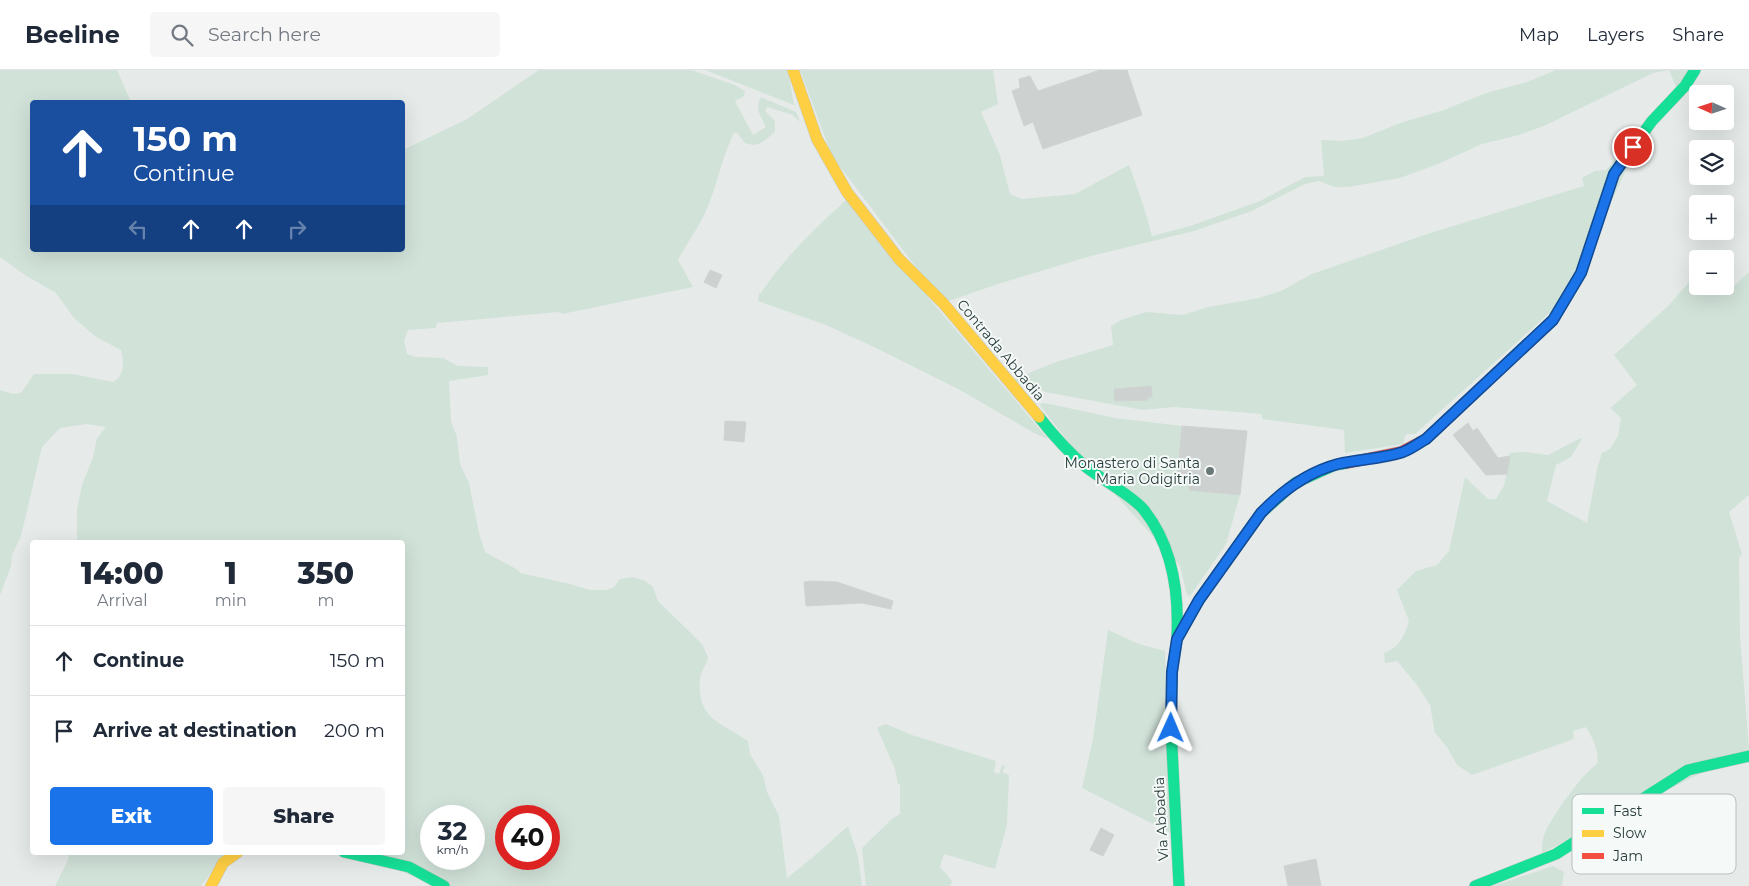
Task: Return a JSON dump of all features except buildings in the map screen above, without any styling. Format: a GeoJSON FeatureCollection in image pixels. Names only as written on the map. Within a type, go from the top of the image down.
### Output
{"type":"FeatureCollection","features":[{"type":"Feature","properties":{"kind":"street","name":"Contrada Abbadia"},"geometry":{"type":"LineString","coordinates":[[793,70],[817,139],[847,192],[899,259],[943,303],[1061,444],[1086,468],[1143,508],[1160,532],[1175,585],[1178,610],[1177,639]]}},
{"type":"Feature","properties":{"kind":"street","name":"Via Abbadia"},"geometry":{"type":"LineString","coordinates":[[1179,886],[1171,728],[1172,672],[1177,639],[1199,600],[1261,513],[1295,483],[1321,470],[1341,463],[1401,452],[1426,439],[1553,320],[1581,273],[1614,174],[1652,121],[1685,86],[1695,70]]}},
{"type":"Feature","properties":{"kind":"street"},"geometry":{"type":"LineString","coordinates":[[1650,794],[1688,770],[1749,756]]}},
{"type":"Feature","properties":{"kind":"street"},"geometry":{"type":"LineString","coordinates":[[1475,886],[1556,854],[1572,844]]}},
{"type":"Feature","properties":{"kind":"street"},"geometry":{"type":"LineString","coordinates":[[212,886],[224,862],[234,855]]}},
{"type":"Feature","properties":{"kind":"street"},"geometry":{"type":"LineString","coordinates":[[359,855],[389,861],[430,875],[444,886]]}},
{"type":"Feature","properties":{"kind":"shaded area"},"geometry":{"type":"Polygon","coordinates":[[[0,70],[117,70],[130,100],[30,100],[30,252],[405,252],[405,149],[467,119],[539,70],[691,70],[735,85],[745,91],[744,96],[735,101],[753,135],[766,127],[758,109],[761,97],[796,112],[800,122],[793,115],[767,107],[765,111],[775,121],[775,132],[758,144],[745,143],[737,133],[734,133],[705,213],[678,260],[693,287],[562,314],[559,312],[437,323],[436,328],[408,330],[404,341],[407,354],[416,357],[443,358],[458,366],[488,367],[488,375],[449,381],[451,421],[457,437],[460,464],[469,483],[479,533],[485,552],[518,570],[520,573],[590,590],[607,590],[614,587],[620,579],[633,577],[645,581],[653,587],[658,601],[702,644],[708,657],[700,679],[702,703],[707,712],[720,724],[748,741],[750,754],[763,775],[767,792],[779,816],[787,878],[848,826],[858,856],[862,886],[439,886],[359,855],[405,855],[405,540],[77,540],[77,510],[82,485],[93,457],[97,438],[106,427],[87,424],[60,428],[42,447],[21,536],[12,555],[11,566],[0,595],[0,390],[13,394],[21,393],[34,374],[73,374],[113,382],[122,372],[121,350],[96,337],[74,318],[56,293],[25,275],[0,257],[0,70]]]}},
{"type":"Feature","properties":{"kind":"shaded area"},"geometry":{"type":"Polygon","coordinates":[[[705,70],[788,70],[794,105],[705,70]]]}},
{"type":"Feature","properties":{"kind":"shaded area"},"geometry":{"type":"Polygon","coordinates":[[[800,70],[993,70],[998,104],[981,112],[1000,155],[1010,194],[1022,199],[1075,194],[1129,165],[1152,236],[1190,226],[1260,201],[1305,177],[1324,176],[1321,140],[1342,141],[1363,138],[1400,123],[1444,110],[1486,93],[1527,82],[1556,70],[1669,70],[1653,73],[1546,125],[1519,135],[1482,144],[1438,164],[1400,178],[1348,187],[1334,187],[1319,181],[1305,184],[1252,211],[1194,231],[1091,256],[943,303],[832,156],[800,70]]]}},
{"type":"Feature","properties":{"kind":"shaded area"},"geometry":{"type":"Polygon","coordinates":[[[1669,70],[1696,70],[1645,130],[1566,298],[1415,434],[1406,434],[1403,444],[1345,453],[1344,430],[1262,419],[1262,414],[1174,407],[1143,410],[1045,392],[1036,385],[1031,388],[1031,391],[1012,380],[1056,362],[1113,345],[1111,326],[1121,320],[1146,312],[1183,315],[1208,307],[1259,298],[1281,291],[1312,274],[1430,233],[1584,186],[1582,178],[1595,171],[1606,170],[1676,87],[1669,70]]]}},
{"type":"Feature","properties":{"kind":"shaded area"},"geometry":{"type":"Polygon","coordinates":[[[846,200],[1048,439],[1034,433],[960,390],[874,347],[826,325],[758,301],[759,293],[761,293],[790,256],[846,200]]]}},
{"type":"Feature","properties":{"kind":"shaded area"},"geometry":{"type":"Polygon","coordinates":[[[1749,272],[1749,495],[1729,512],[1742,554],[1739,558],[1740,637],[1749,749],[1659,794],[1572,794],[1572,838],[1542,853],[1544,835],[1554,816],[1576,786],[1597,764],[1596,750],[1586,727],[1573,731],[1574,739],[1472,775],[1457,765],[1447,747],[1435,733],[1430,705],[1417,685],[1397,661],[1385,663],[1384,653],[1398,644],[1409,621],[1397,590],[1416,571],[1437,565],[1449,551],[1465,477],[1488,499],[1496,499],[1504,486],[1510,453],[1525,452],[1548,455],[1583,437],[1571,457],[1556,465],[1547,501],[1587,523],[1597,469],[1602,453],[1610,449],[1618,436],[1621,418],[1610,408],[1637,385],[1614,355],[1669,305],[1689,282],[1689,295],[1734,295],[1734,286],[1749,272]]]}},
{"type":"Feature","properties":{"kind":"shaded area"},"geometry":{"type":"Polygon","coordinates":[[[1045,403],[1115,418],[1182,426],[1177,482],[1189,482],[1189,490],[1240,495],[1226,544],[1190,596],[1187,595],[1180,566],[1072,447],[1039,404],[1045,403]]]}},
{"type":"Feature","properties":{"kind":"shaded area"},"geometry":{"type":"Polygon","coordinates":[[[1108,630],[1139,644],[1165,651],[1171,833],[1082,788],[1093,739],[1108,630]]]}},
{"type":"Feature","properties":{"kind":"shaded area"},"geometry":{"type":"Polygon","coordinates":[[[886,724],[912,735],[996,761],[994,772],[999,774],[1002,765],[1005,766],[1002,772],[1009,775],[1007,825],[995,869],[944,854],[940,867],[952,881],[950,886],[866,886],[862,848],[893,818],[900,814],[900,784],[898,784],[895,769],[878,730],[878,727],[886,724]]]}},
{"type":"Feature","properties":{"kind":"shaded area"},"geometry":{"type":"Polygon","coordinates":[[[69,855],[224,855],[201,886],[55,886],[69,855]]]}},
{"type":"Feature","properties":{"kind":"shaded area"},"geometry":{"type":"Polygon","coordinates":[[[1553,866],[1564,872],[1562,886],[1493,886],[1553,866]]]}},
{"type":"Feature","properties":{"kind":"traffic: fast"},"geometry":{"type":"LineString","coordinates":[[1511,359],[1553,320],[1581,273],[1614,173],[1652,121],[1685,86],[1695,70]]}},
{"type":"Feature","properties":{"kind":"traffic: fast"},"geometry":{"type":"LineString","coordinates":[[1039,417],[1073,455],[1092,472],[1132,499],[1144,510],[1154,524],[1172,570],[1177,603],[1177,636]]}},
{"type":"Feature","properties":{"kind":"traffic: fast"},"geometry":{"type":"LineString","coordinates":[[1179,886],[1171,728],[1172,672],[1177,639],[1199,600],[1261,513],[1295,483],[1335,465],[1347,463]]}},
{"type":"Feature","properties":{"kind":"traffic: fast"},"geometry":{"type":"LineString","coordinates":[[1650,794],[1688,770],[1749,756]]}},
{"type":"Feature","properties":{"kind":"traffic: fast"},"geometry":{"type":"LineString","coordinates":[[1475,886],[1556,854],[1572,844]]}},
{"type":"Feature","properties":{"kind":"traffic: fast"},"geometry":{"type":"LineString","coordinates":[[357,855],[409,867],[444,886]]}},
{"type":"Feature","properties":{"kind":"traffic: slow"},"geometry":{"type":"LineString","coordinates":[[793,70],[817,139],[847,192],[899,259],[943,303],[1039,417]]}},
{"type":"Feature","properties":{"kind":"traffic: slow"},"geometry":{"type":"LineString","coordinates":[[211,886],[223,863],[234,855]]}},
{"type":"Feature","properties":{"kind":"traffic: jam"},"geometry":{"type":"LineString","coordinates":[[1347,463],[1401,452],[1426,439],[1511,359]]}},
{"type":"Feature","properties":{"kind":"place","name":"Monastero di Santa Maria Odigitria"},"geometry":{"type":"Point","coordinates":[1210,471]}},
{"type":"Feature","properties":{"kind":"route"},"geometry":{"type":"LineString","coordinates":[[1171,728],[1172,672],[1177,639],[1199,600],[1252,524],[1283,492],[1308,476],[1341,463],[1401,452],[1426,439],[1553,320],[1581,273],[1614,174],[1633,147]]}}]}
